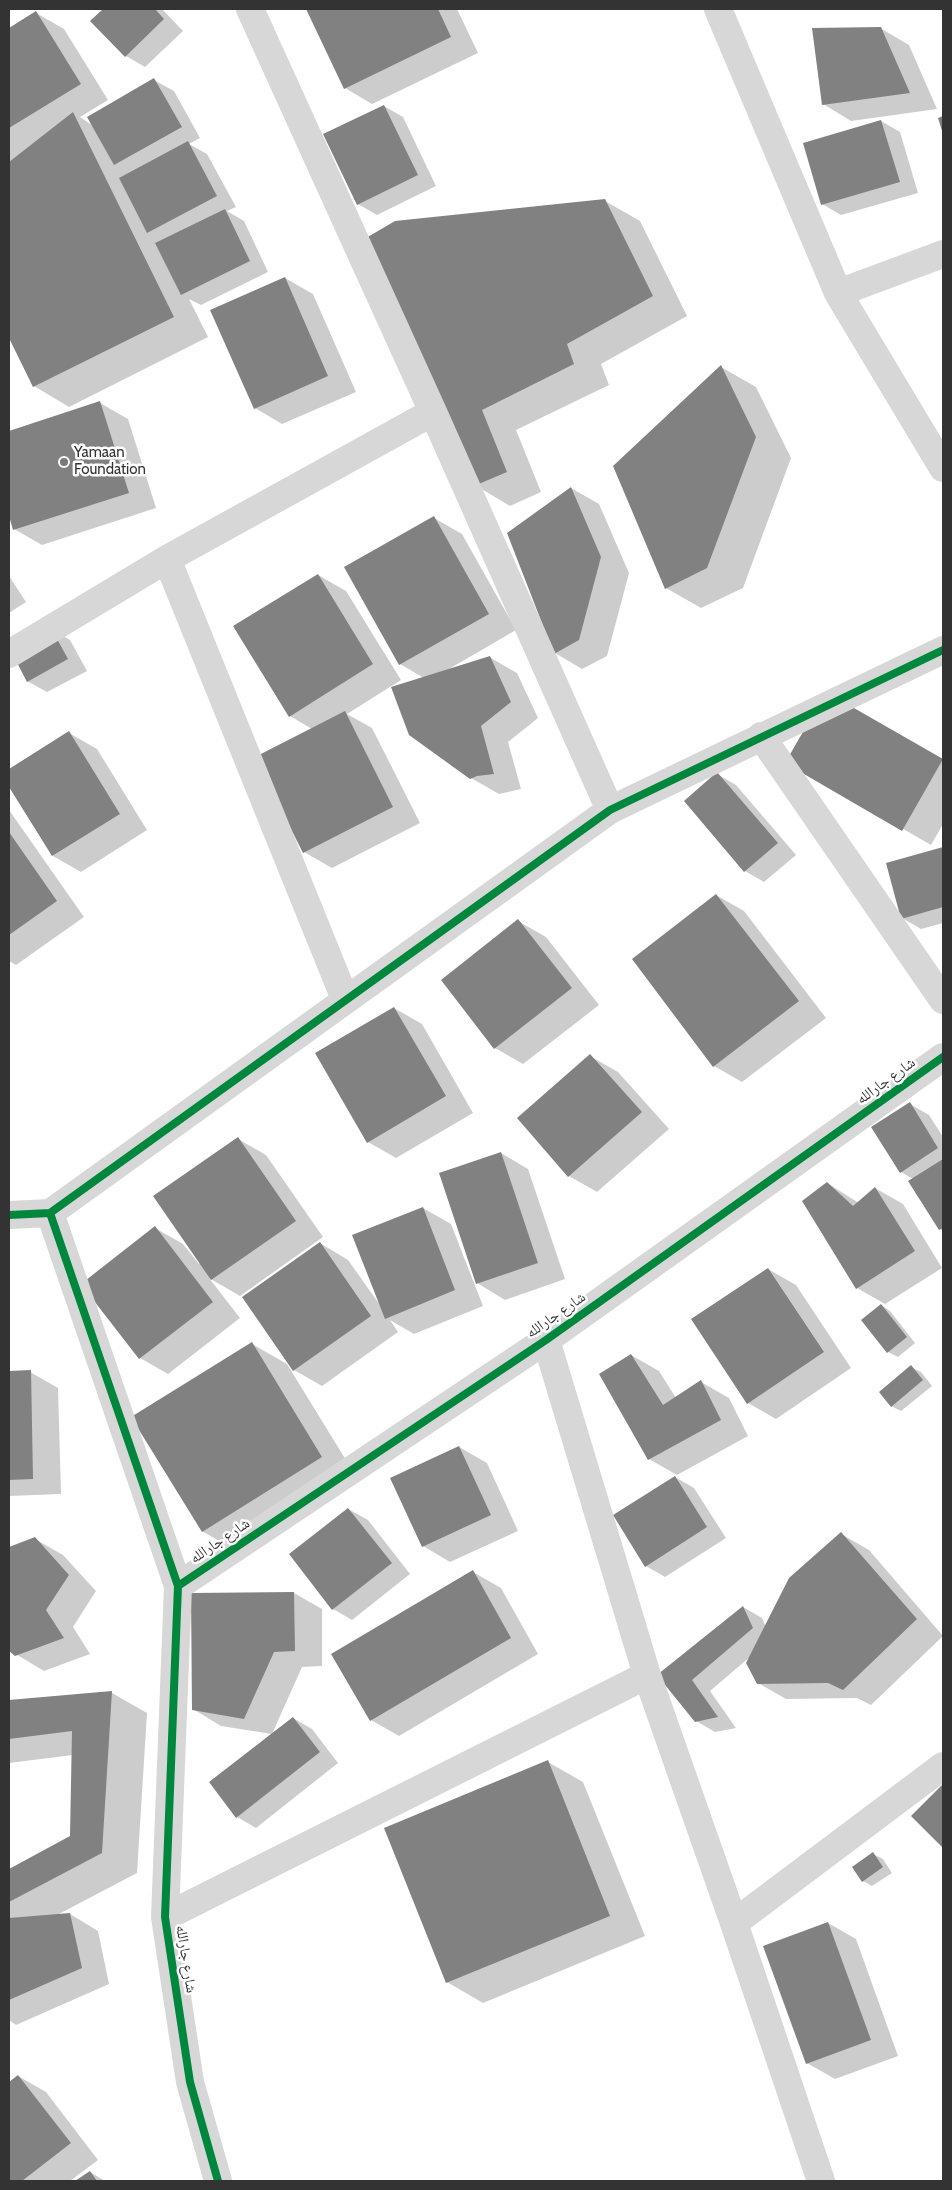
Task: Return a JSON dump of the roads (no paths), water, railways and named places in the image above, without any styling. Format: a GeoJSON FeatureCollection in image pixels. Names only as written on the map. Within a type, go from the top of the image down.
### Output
{"type":"FeatureCollection","features":[{"type":"Feature","properties":{"kind":"street"},"geometry":{"type":"LineString","coordinates":[[250,9],[433,412],[610,810]]}},
{"type":"Feature","properties":{"kind":"street"},"geometry":{"type":"LineString","coordinates":[[718,9],[838,293],[943,468]]}},
{"type":"Feature","properties":{"kind":"street"},"geometry":{"type":"LineString","coordinates":[[838,293],[943,254]]}},
{"type":"Feature","properties":{"kind":"street"},"geometry":{"type":"LineString","coordinates":[[9,654],[167,559],[433,412]]}},
{"type":"Feature","properties":{"kind":"street"},"geometry":{"type":"LineString","coordinates":[[167,559],[344,999]]}},
{"type":"Feature","properties":{"kind":"street"},"geometry":{"type":"LineString","coordinates":[[9,1215],[50,1213],[344,999],[610,810],[943,650]]}},
{"type":"Feature","properties":{"kind":"street"},"geometry":{"type":"LineString","coordinates":[[761,736],[943,1000]]}},
{"type":"Feature","properties":{"kind":"street","name":"شارع جارالله"},"geometry":{"type":"LineString","coordinates":[[178,1586],[546,1340],[943,1057]]}},
{"type":"Feature","properties":{"kind":"street","name":"شارع جارالله"},"geometry":{"type":"LineString","coordinates":[[50,1213],[178,1586],[166,1917],[190,2082],[218,2181]]}},
{"type":"Feature","properties":{"kind":"street"},"geometry":{"type":"LineString","coordinates":[[546,1340],[647,1675],[734,1923],[821,2181]]}},
{"type":"Feature","properties":{"kind":"street"},"geometry":{"type":"LineString","coordinates":[[166,1917],[647,1675]]}},
{"type":"Feature","properties":{"kind":"street"},"geometry":{"type":"LineString","coordinates":[[734,1923],[943,1766]]}},
{"type":"Feature","properties":{"kind":"place","name":"Yamaan Foundation"},"geometry":{"type":"Point","coordinates":[64,462]}}]}
